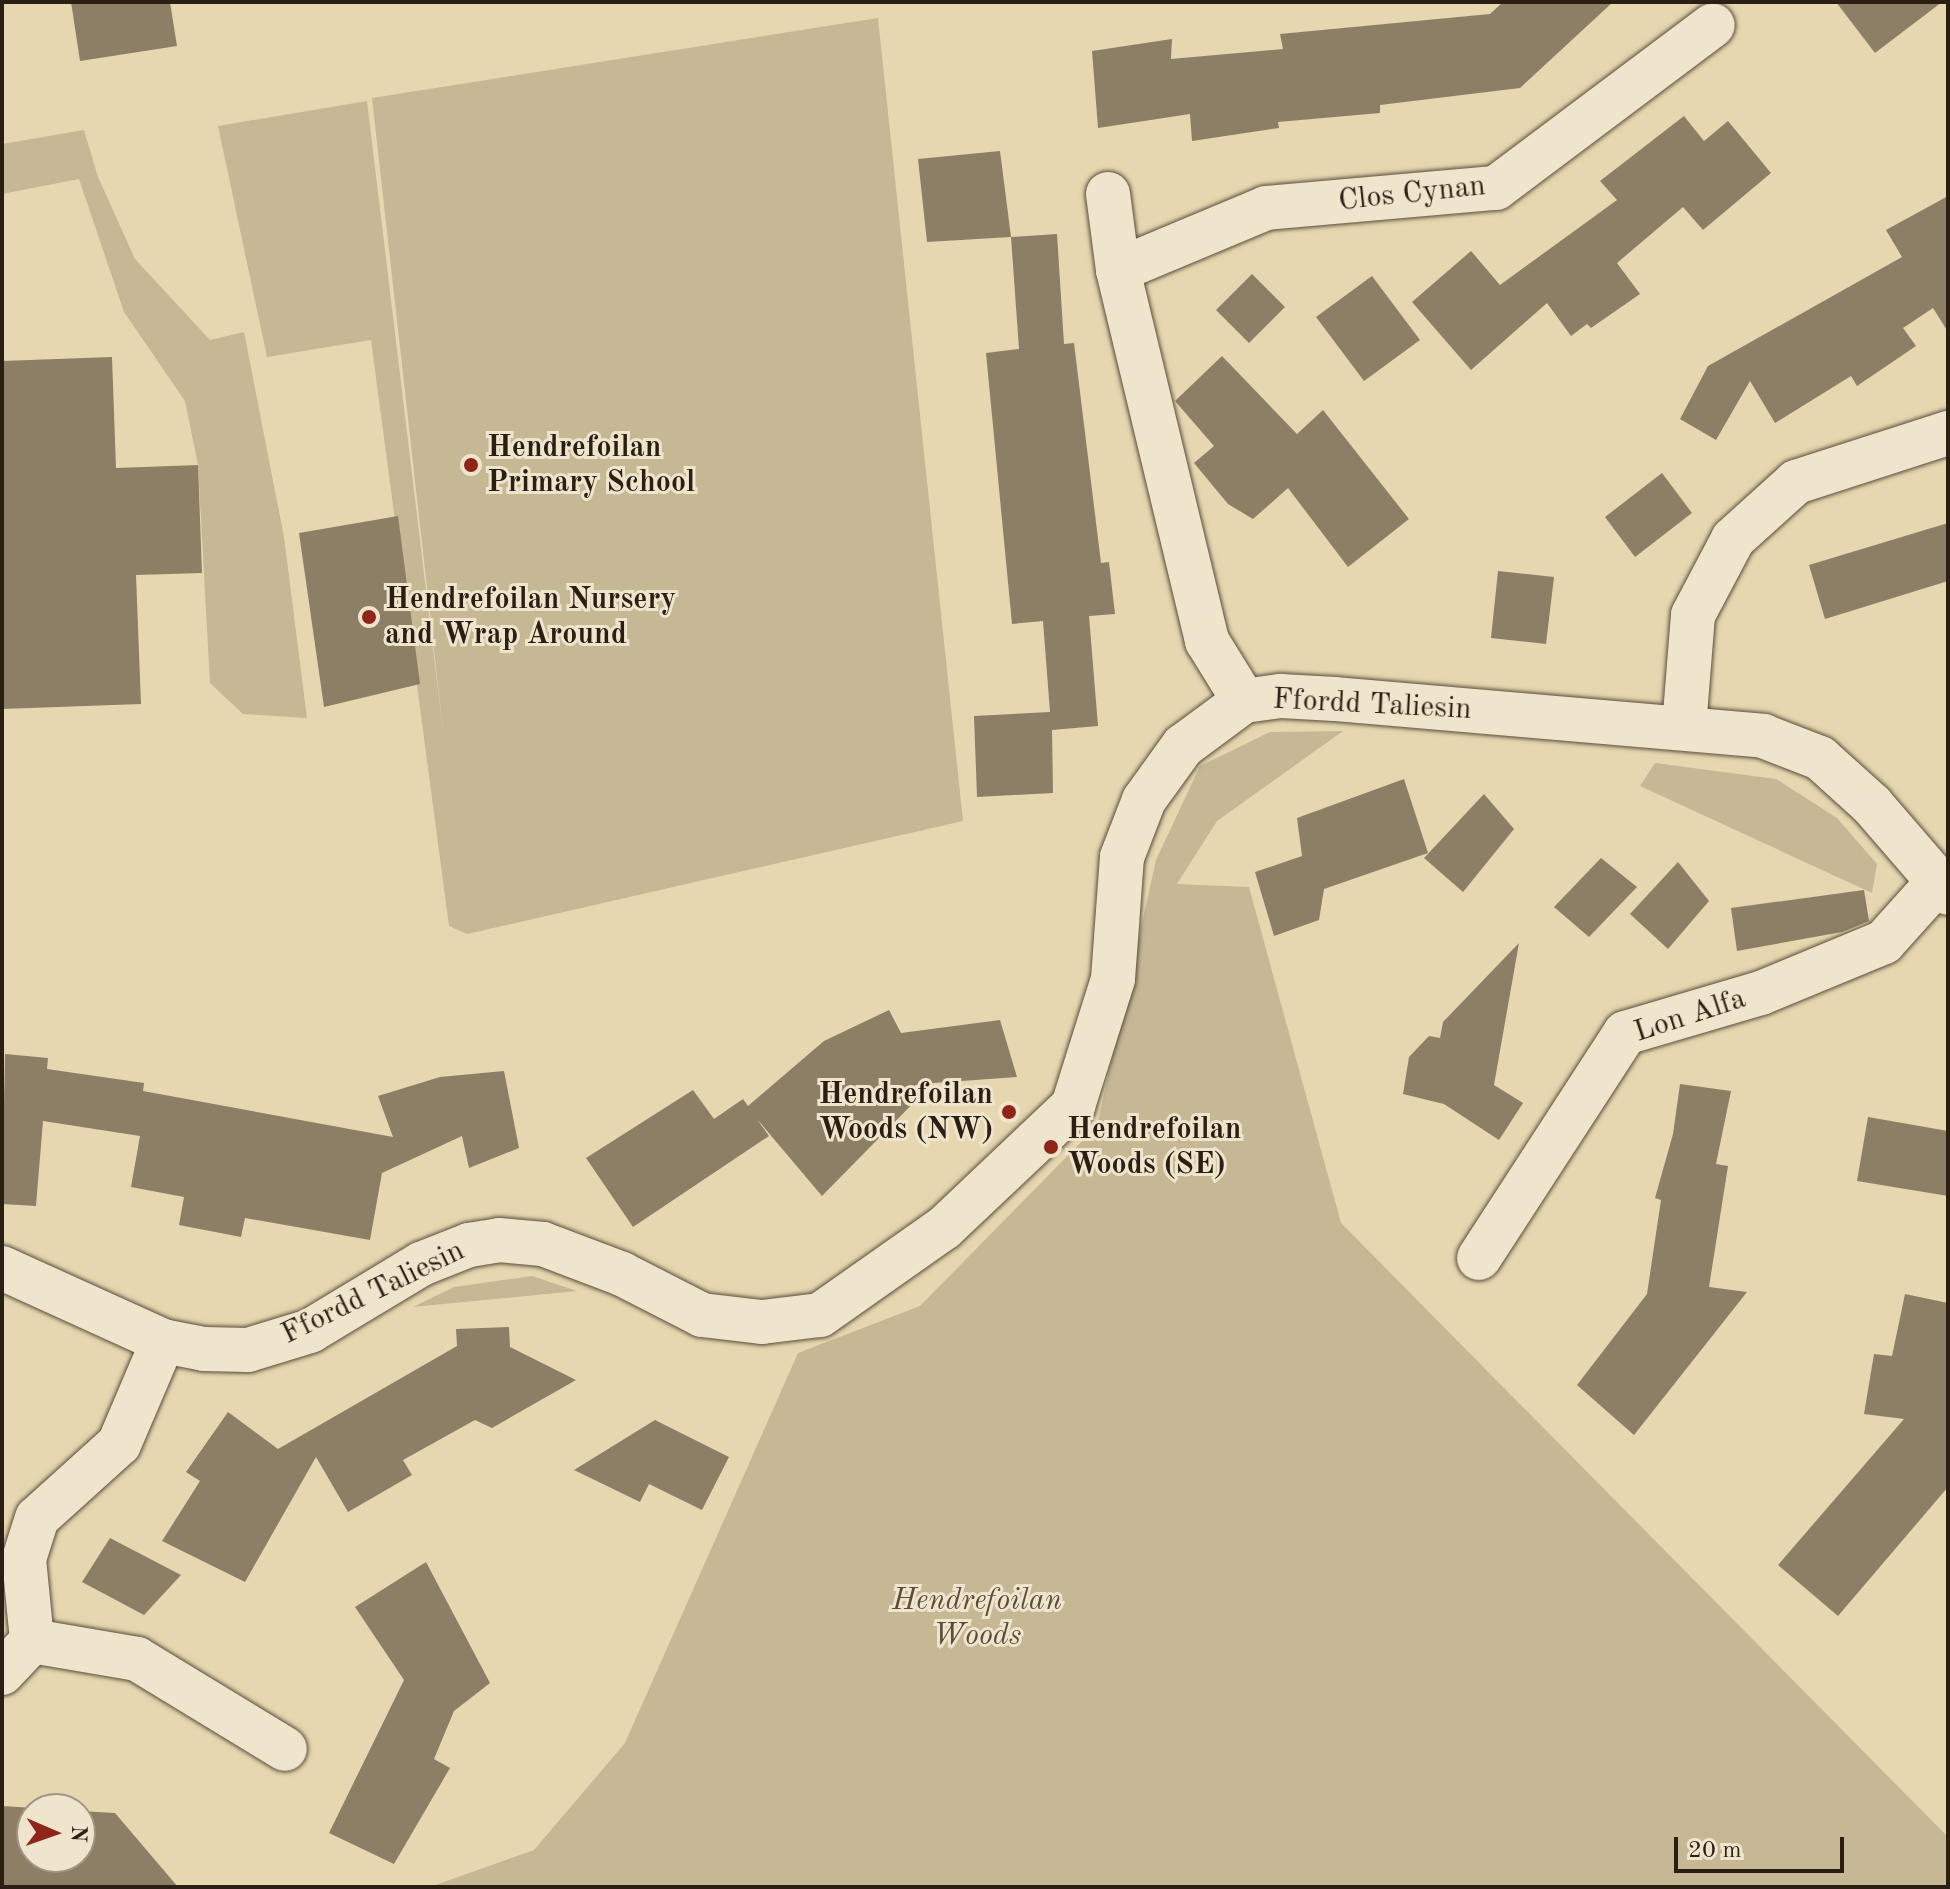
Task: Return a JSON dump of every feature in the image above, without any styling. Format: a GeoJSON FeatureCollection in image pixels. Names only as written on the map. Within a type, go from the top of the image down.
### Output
{"type":"FeatureCollection","features":[{"type":"Feature","properties":{"kind":"street","name":"Clos Cynan"},"geometry":{"type":"LineString","coordinates":[[1118,270],[1266,208],[1496,188],[1713,25]]}},
{"type":"Feature","properties":{"kind":"street"},"geometry":{"type":"LineString","coordinates":[[1108,194],[1118,270],[1207,641],[1244,701]]}},
{"type":"Feature","properties":{"kind":"street"},"geometry":{"type":"LineString","coordinates":[[1684,727],[1693,615],[1733,539],[1796,482],[1948,433]]}},
{"type":"Feature","properties":{"kind":"street","name":"Ffordd Taliesin"},"geometry":{"type":"LineString","coordinates":[[2,1268],[163,1341],[248,1350],[310,1331],[421,1264],[469,1245],[499,1240],[543,1244],[622,1274],[702,1315],[762,1322],[820,1315],[944,1228],[1073,1106],[1113,979],[1122,857],[1144,800],[1183,746],[1244,701],[1281,696],[1335,699],[1763,736],[1820,758],[1872,805],[1942,888]]}},
{"type":"Feature","properties":{"kind":"street","name":"Lon Alfa"},"geometry":{"type":"LineString","coordinates":[[1479,1258],[1625,1033],[1761,993],[1884,942],[1942,888]]}},
{"type":"Feature","properties":{"kind":"street"},"geometry":{"type":"LineString","coordinates":[[2,1673],[32,1641],[24,1559],[37,1518],[119,1444],[163,1341]]}},
{"type":"Feature","properties":{"kind":"street"},"geometry":{"type":"LineString","coordinates":[[32,1641],[137,1659],[285,1749]]}},
{"type":"Feature","properties":{"kind":"green space"},"geometry":{"type":"Polygon","coordinates":[[[878,18],[963,821],[467,934],[449,926],[371,340],[267,357],[218,126],[367,101],[444,739],[372,98],[878,18]]]}},
{"type":"Feature","properties":{"kind":"green space"},"geometry":{"type":"Polygon","coordinates":[[[84,130],[98,177],[135,259],[210,340],[244,332],[284,537],[307,718],[243,714],[210,683],[198,465],[185,401],[124,312],[79,179],[2,194],[2,144],[84,130]]]}},
{"type":"Feature","properties":{"kind":"green space","name":"Hendrefoilan Woods"},"geometry":{"type":"Polygon","coordinates":[[[1343,731],[1217,821],[1177,884],[1249,887],[1341,1223],[1948,1837],[1948,1887],[430,1887],[534,1850],[625,1743],[798,1353],[920,1306],[1097,1126],[1156,860],[1200,766],[1270,732],[1343,731]]]}},
{"type":"Feature","properties":{"kind":"green space"},"geometry":{"type":"Polygon","coordinates":[[[1655,763],[1776,779],[1837,818],[1877,864],[1872,893],[1640,786],[1655,763]]]}},
{"type":"Feature","properties":{"kind":"green space"},"geometry":{"type":"Polygon","coordinates":[[[532,1276],[577,1291],[413,1307],[454,1287],[532,1276]]]}},
{"type":"Feature","properties":{"kind":"building"},"geometry":{"type":"Polygon","coordinates":[[[71,2],[170,2],[177,46],[80,61],[71,2]]]}},
{"type":"Feature","properties":{"kind":"building"},"geometry":{"type":"Polygon","coordinates":[[[1503,2],[1613,2],[1520,88],[1380,105],[1380,113],[1278,122],[1279,128],[1192,141],[1190,114],[1098,128],[1092,51],[1172,39],[1171,59],[1283,49],[1280,34],[1490,14],[1503,2]]]}},
{"type":"Feature","properties":{"kind":"building"},"geometry":{"type":"Polygon","coordinates":[[[1836,2],[1942,2],[1875,53],[1836,2]]]}},
{"type":"Feature","properties":{"kind":"building"},"geometry":{"type":"Polygon","coordinates":[[[1684,116],[1704,141],[1728,121],[1771,173],[1703,230],[1683,207],[1617,263],[1640,294],[1591,328],[1587,324],[1571,336],[1547,303],[1471,370],[1412,302],[1471,251],[1500,285],[1617,200],[1600,181],[1684,116]]]}},
{"type":"Feature","properties":{"kind":"building"},"geometry":{"type":"Polygon","coordinates":[[[1000,151],[1011,237],[927,242],[918,159],[1000,151]]]}},
{"type":"Feature","properties":{"kind":"building"},"geometry":{"type":"Polygon","coordinates":[[[1948,196],[1948,332],[1933,308],[1903,328],[1916,346],[1857,386],[1851,376],[1775,423],[1750,381],[1716,440],[1680,419],[1708,366],[1902,257],[1886,230],[1948,196]]]}},
{"type":"Feature","properties":{"kind":"building"},"geometry":{"type":"Polygon","coordinates":[[[1057,234],[1064,344],[1074,343],[1101,563],[1109,562],[1115,614],[1089,616],[1098,726],[1052,730],[1053,793],[977,797],[974,716],[1050,712],[1043,621],[1012,624],[986,353],[1019,349],[1011,237],[1057,234]]]}},
{"type":"Feature","properties":{"kind":"building"},"geometry":{"type":"Polygon","coordinates":[[[1252,274],[1285,307],[1249,343],[1216,310],[1252,274]]]}},
{"type":"Feature","properties":{"kind":"building"},"geometry":{"type":"Polygon","coordinates":[[[1372,276],[1420,340],[1364,381],[1316,317],[1372,276]]]}},
{"type":"Feature","properties":{"kind":"building"},"geometry":{"type":"Polygon","coordinates":[[[1222,356],[1297,434],[1323,410],[1409,519],[1348,567],[1288,488],[1253,519],[1228,504],[1194,463],[1214,446],[1175,401],[1222,356]]]}},
{"type":"Feature","properties":{"kind":"building"},"geometry":{"type":"Polygon","coordinates":[[[112,357],[116,468],[198,465],[202,573],[136,575],[141,704],[2,709],[2,361],[112,357]]]}},
{"type":"Feature","properties":{"kind":"building"},"geometry":{"type":"Polygon","coordinates":[[[1662,473],[1692,513],[1635,557],[1605,517],[1662,473]]]}},
{"type":"Feature","properties":{"kind":"building"},"geometry":{"type":"Polygon","coordinates":[[[398,516],[420,684],[324,707],[299,533],[398,516]]]}},
{"type":"Feature","properties":{"kind":"building"},"geometry":{"type":"Polygon","coordinates":[[[1948,523],[1948,581],[1825,619],[1809,565],[1948,523]]]}},
{"type":"Feature","properties":{"kind":"building"},"geometry":{"type":"Polygon","coordinates":[[[1498,571],[1554,577],[1546,644],[1491,638],[1498,571]]]}},
{"type":"Feature","properties":{"kind":"building"},"geometry":{"type":"Polygon","coordinates":[[[1404,779],[1428,853],[1324,889],[1319,920],[1274,936],[1255,872],[1302,856],[1297,818],[1404,779]]]}},
{"type":"Feature","properties":{"kind":"building"},"geometry":{"type":"Polygon","coordinates":[[[1484,794],[1514,829],[1463,892],[1424,858],[1484,794]]]}},
{"type":"Feature","properties":{"kind":"building"},"geometry":{"type":"Polygon","coordinates":[[[1601,858],[1637,887],[1589,937],[1554,907],[1601,858]]]}},
{"type":"Feature","properties":{"kind":"building"},"geometry":{"type":"Polygon","coordinates":[[[1678,862],[1709,901],[1668,949],[1630,914],[1678,862]]]}},
{"type":"Feature","properties":{"kind":"building"},"geometry":{"type":"Polygon","coordinates":[[[1864,890],[1869,921],[1842,932],[1737,951],[1731,908],[1864,890]]]}},
{"type":"Feature","properties":{"kind":"building"},"geometry":{"type":"Polygon","coordinates":[[[1519,943],[1494,1085],[1523,1103],[1499,1140],[1444,1104],[1403,1094],[1409,1057],[1429,1036],[1440,1038],[1443,1022],[1519,943]]]}},
{"type":"Feature","properties":{"kind":"building"},"geometry":{"type":"Polygon","coordinates":[[[889,1010],[901,1033],[1000,1020],[1017,1077],[933,1083],[822,1196],[757,1119],[769,1136],[633,1227],[586,1158],[693,1090],[714,1119],[743,1099],[748,1106],[824,1041],[889,1010]]]}},
{"type":"Feature","properties":{"kind":"building"},"geometry":{"type":"Polygon","coordinates":[[[5,1054],[48,1058],[47,1069],[144,1083],[143,1091],[393,1137],[378,1096],[440,1077],[504,1071],[519,1148],[469,1168],[462,1136],[382,1173],[370,1240],[245,1218],[241,1237],[179,1225],[184,1197],[131,1187],[140,1136],[43,1121],[36,1206],[2,1204],[5,1054]]]}},
{"type":"Feature","properties":{"kind":"building"},"geometry":{"type":"Polygon","coordinates":[[[1680,1084],[1731,1091],[1716,1164],[1728,1166],[1709,1287],[1747,1292],[1634,1435],[1577,1385],[1647,1294],[1661,1200],[1655,1198],[1673,1134],[1680,1084]]]}},
{"type":"Feature","properties":{"kind":"building"},"geometry":{"type":"Polygon","coordinates":[[[1868,1117],[1948,1131],[1948,1196],[1857,1181],[1868,1117]]]}},
{"type":"Feature","properties":{"kind":"building"},"geometry":{"type":"Polygon","coordinates":[[[1905,1294],[1948,1303],[1948,1487],[1838,1616],[1778,1565],[1904,1419],[1864,1414],[1874,1354],[1892,1356],[1905,1294]]]}},
{"type":"Feature","properties":{"kind":"building"},"geometry":{"type":"Polygon","coordinates":[[[509,1327],[510,1347],[576,1380],[492,1428],[475,1420],[403,1460],[412,1475],[348,1512],[316,1457],[245,1582],[162,1541],[200,1481],[186,1472],[228,1412],[278,1449],[457,1346],[456,1329],[509,1327]]]}},
{"type":"Feature","properties":{"kind":"building"},"geometry":{"type":"Polygon","coordinates":[[[655,1420],[729,1457],[702,1510],[649,1484],[640,1502],[574,1470],[655,1420]]]}},
{"type":"Feature","properties":{"kind":"building"},"geometry":{"type":"Polygon","coordinates":[[[110,1538],[181,1575],[144,1615],[82,1582],[110,1538]]]}},
{"type":"Feature","properties":{"kind":"building"},"geometry":{"type":"Polygon","coordinates":[[[426,1562],[490,1683],[454,1711],[434,1759],[450,1768],[394,1864],[329,1833],[404,1680],[355,1607],[426,1562]]]}},
{"type":"Feature","properties":{"kind":"building"},"geometry":{"type":"Polygon","coordinates":[[[2,1806],[16,1807],[16,1873],[96,1873],[96,1812],[115,1813],[178,1887],[2,1887],[2,1806]]]}},
{"type":"Feature","properties":{"kind":"place","name":"Hendrefoilan Primary School"},"geometry":{"type":"Point","coordinates":[471,465]}},
{"type":"Feature","properties":{"kind":"place","name":"Hendrefoilan Nursery and Wrap Around"},"geometry":{"type":"Point","coordinates":[369,617]}},
{"type":"Feature","properties":{"kind":"place","name":"Hendrefoilan Woods (NW)"},"geometry":{"type":"Point","coordinates":[1009,1112]}},
{"type":"Feature","properties":{"kind":"place","name":"Hendrefoilan Woods (SE)"},"geometry":{"type":"Point","coordinates":[1051,1147]}}]}
